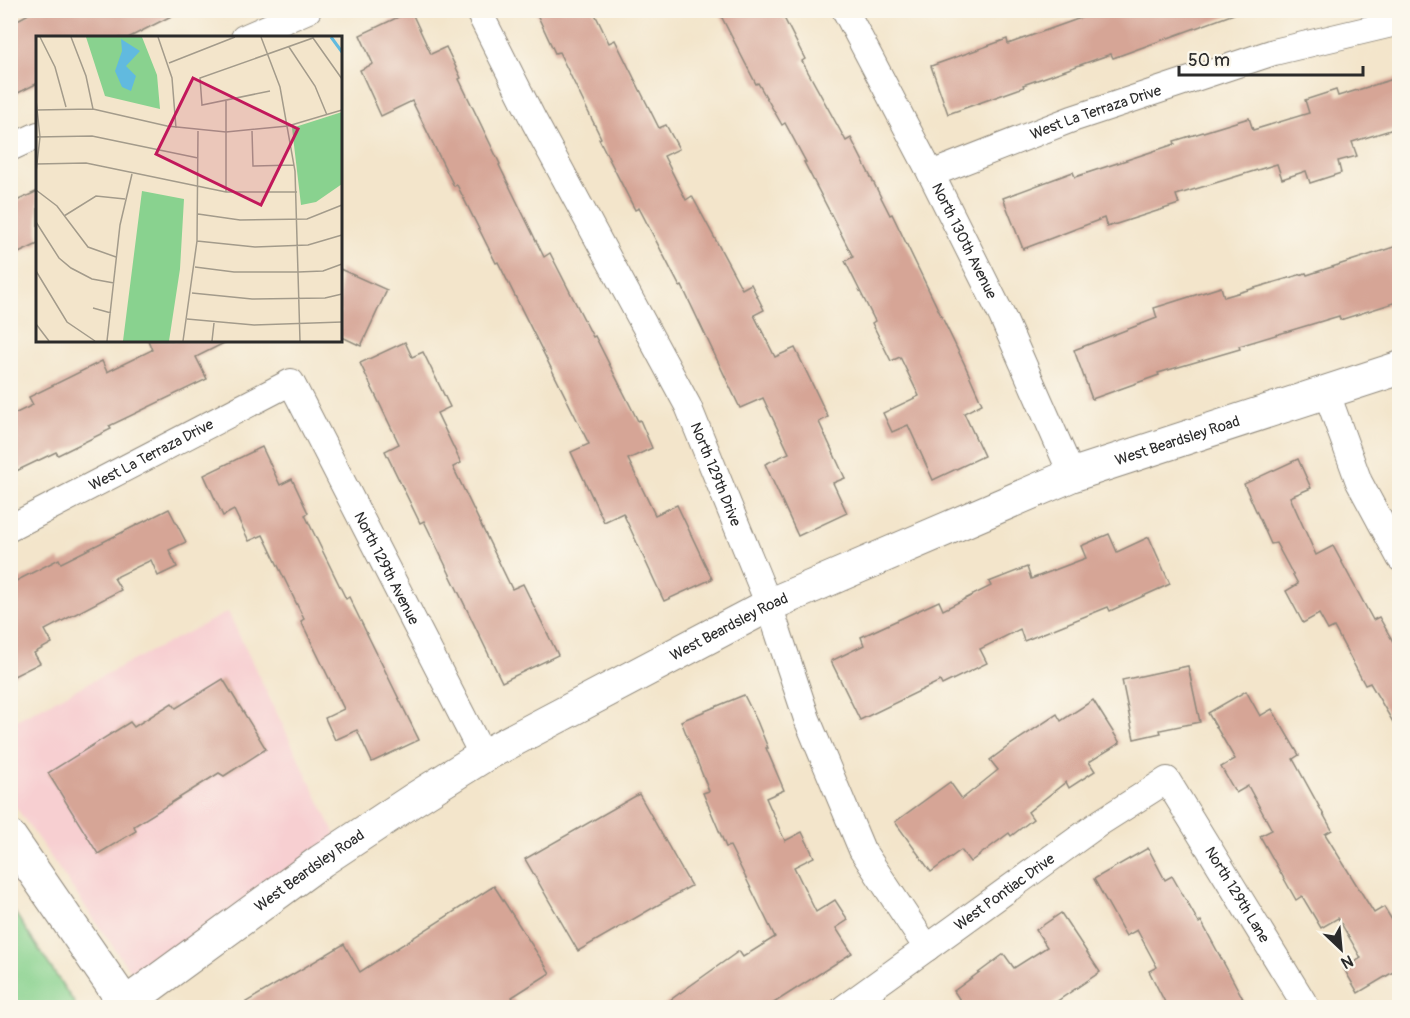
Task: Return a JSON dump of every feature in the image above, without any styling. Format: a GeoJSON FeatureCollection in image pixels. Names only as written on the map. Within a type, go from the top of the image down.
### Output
{"type":"FeatureCollection","features":[{"type":"Feature","properties":{"kind":"street"},"geometry":{"type":"LineString","coordinates":[[249,36],[308,10]]}},
{"type":"Feature","properties":{"kind":"street","name":"North 129th Drive"},"geometry":{"type":"LineString","coordinates":[[478,10],[534,121],[688,406],[769,605],[807,719],[862,850],[927,948]]}},
{"type":"Feature","properties":{"kind":"street","name":"North 130th Avenue"},"geometry":{"type":"LineString","coordinates":[[845,10],[932,174],[1002,316],[1072,475]]}},
{"type":"Feature","properties":{"kind":"street","name":"West La Terraza Drive"},"geometry":{"type":"LineString","coordinates":[[932,174],[1072,119],[1263,56],[1400,22]]}},
{"type":"Feature","properties":{"kind":"street"},"geometry":{"type":"LineString","coordinates":[[10,148],[36,136]]}},
{"type":"Feature","properties":{"kind":"street","name":"West Beardsley Road"},"geometry":{"type":"LineString","coordinates":[[124,1006],[321,861],[483,756],[769,605],[1072,475],[1400,368]]}},
{"type":"Feature","properties":{"kind":"street","name":"West La Terraza Drive"},"geometry":{"type":"LineString","coordinates":[[10,528],[291,382]]}},
{"type":"Feature","properties":{"kind":"street","name":"North 129th Avenue"},"geometry":{"type":"LineString","coordinates":[[291,382],[483,756]]}},
{"type":"Feature","properties":{"kind":"street"},"geometry":{"type":"LineString","coordinates":[[1326,391],[1359,482],[1400,558]]}},
{"type":"Feature","properties":{"kind":"street","name":"West Pontiac Drive"},"geometry":{"type":"LineString","coordinates":[[844,1008],[1101,822],[1167,780]]}},
{"type":"Feature","properties":{"kind":"street","name":"North 129th Lane"},"geometry":{"type":"LineString","coordinates":[[1167,780],[1307,1008]]}},
{"type":"Feature","properties":{"kind":"street"},"geometry":{"type":"LineString","coordinates":[[10,837],[124,1006]]}},
{"type":"Feature","properties":{"kind":"shaded area"},"geometry":{"type":"Polygon","coordinates":[[[228,612],[337,838],[137,981],[11,800],[10,723],[228,612]]]}},
{"type":"Feature","properties":{"kind":"green space"},"geometry":{"type":"Polygon","coordinates":[[[11,907],[75,1004],[72,1007],[11,1007],[11,907]]]}},
{"type":"Feature","properties":{"kind":"building"},"geometry":{"type":"Polygon","coordinates":[[[36,10],[183,10],[132,36],[36,36],[36,84],[10,97],[10,24],[36,10]]]}},
{"type":"Feature","properties":{"kind":"building"},"geometry":{"type":"Polygon","coordinates":[[[535,10],[593,10],[609,43],[615,40],[659,128],[666,125],[679,149],[664,156],[686,200],[692,196],[742,289],[751,284],[764,310],[754,315],[775,357],[795,348],[828,417],[819,422],[845,478],[833,483],[847,513],[798,536],[765,464],[789,453],[763,398],[740,408],[682,286],[680,287],[639,208],[635,210],[559,52],[555,53],[535,10]]]}},
{"type":"Feature","properties":{"kind":"building"},"geometry":{"type":"Polygon","coordinates":[[[718,10],[780,10],[805,59],[802,61],[846,141],[851,138],[890,215],[892,214],[964,363],[982,404],[964,413],[984,456],[933,480],[908,425],[892,432],[883,413],[919,396],[900,357],[891,361],[872,323],[875,321],[845,261],[853,257],[785,123],[782,125],[758,83],[756,84],[718,10]]]}},
{"type":"Feature","properties":{"kind":"building"},"geometry":{"type":"Polygon","coordinates":[[[1103,10],[1234,10],[1234,14],[1113,58],[1111,54],[948,114],[931,66],[1007,39],[1008,44],[1103,10]]]}},
{"type":"Feature","properties":{"kind":"building"},"geometry":{"type":"Polygon","coordinates":[[[411,11],[431,54],[446,47],[499,165],[544,257],[550,253],[638,421],[640,420],[652,448],[628,459],[655,515],[677,505],[712,579],[664,601],[623,513],[604,522],[571,452],[589,444],[498,262],[496,263],[457,185],[454,186],[412,101],[381,116],[360,70],[373,64],[360,35],[411,11]]]}},
{"type":"Feature","properties":{"kind":"building"},"geometry":{"type":"Polygon","coordinates":[[[1400,77],[1400,127],[1352,142],[1357,156],[1338,161],[1341,173],[1310,183],[1306,171],[1282,179],[1277,164],[1176,195],[1179,204],[1107,227],[1104,218],[1023,249],[1003,198],[1073,172],[1075,177],[1175,144],[1174,141],[1249,118],[1253,130],[1309,113],[1305,100],[1336,90],[1338,96],[1400,77]]]}},
{"type":"Feature","properties":{"kind":"building"},"geometry":{"type":"Polygon","coordinates":[[[36,192],[36,245],[10,257],[10,204],[36,192]]]}},
{"type":"Feature","properties":{"kind":"building"},"geometry":{"type":"Polygon","coordinates":[[[1400,245],[1400,301],[1340,320],[1339,316],[1239,346],[1240,349],[1158,373],[1159,375],[1092,399],[1074,350],[1157,318],[1154,308],[1221,287],[1224,297],[1306,273],[1307,275],[1400,245]]]}},
{"type":"Feature","properties":{"kind":"building"},"geometry":{"type":"Polygon","coordinates":[[[342,270],[387,290],[361,346],[342,337],[342,270]]]}},
{"type":"Feature","properties":{"kind":"building"},"geometry":{"type":"Polygon","coordinates":[[[149,342],[226,342],[196,357],[207,379],[109,426],[111,429],[58,455],[56,452],[10,474],[10,416],[33,405],[29,397],[102,361],[107,372],[152,350],[149,342]]]}},
{"type":"Feature","properties":{"kind":"building"},"geometry":{"type":"Polygon","coordinates":[[[405,342],[412,357],[423,352],[450,407],[437,413],[461,463],[453,467],[512,589],[523,584],[558,655],[502,682],[424,521],[420,523],[385,451],[399,444],[360,363],[405,342]]]}},
{"type":"Feature","properties":{"kind":"building"},"geometry":{"type":"Polygon","coordinates":[[[262,447],[280,485],[292,479],[308,513],[305,515],[346,599],[349,597],[419,740],[372,762],[357,730],[335,740],[325,718],[344,709],[301,621],[304,619],[263,535],[249,541],[234,510],[223,516],[204,475],[262,447]]]}},
{"type":"Feature","properties":{"kind":"building"},"geometry":{"type":"Polygon","coordinates":[[[1298,459],[1311,488],[1290,497],[1316,555],[1333,546],[1373,620],[1379,617],[1400,654],[1400,734],[1370,683],[1365,685],[1334,627],[1328,630],[1319,614],[1303,623],[1286,591],[1298,584],[1276,543],[1271,544],[1244,484],[1298,459]]]}},
{"type":"Feature","properties":{"kind":"building"},"geometry":{"type":"Polygon","coordinates":[[[169,509],[186,542],[169,550],[177,567],[158,576],[151,560],[114,578],[121,590],[45,630],[52,643],[34,653],[40,663],[10,678],[10,584],[59,559],[61,563],[169,509]]]}},
{"type":"Feature","properties":{"kind":"building"},"geometry":{"type":"Polygon","coordinates":[[[1109,534],[1117,552],[1149,537],[1170,584],[1110,611],[1108,607],[1024,641],[1020,629],[980,649],[987,663],[942,685],[940,681],[860,720],[831,661],[864,645],[861,637],[939,601],[943,610],[991,586],[989,582],[1027,567],[1031,579],[1086,558],[1081,546],[1109,534]]]}},
{"type":"Feature","properties":{"kind":"building"},"geometry":{"type":"Polygon","coordinates":[[[1188,666],[1200,722],[1160,730],[1161,733],[1134,739],[1122,680],[1188,666]]]}},
{"type":"Feature","properties":{"kind":"building"},"geometry":{"type":"Polygon","coordinates":[[[223,679],[266,749],[224,776],[219,773],[134,826],[136,831],[98,854],[48,773],[130,722],[134,727],[172,703],[176,708],[223,679]]]}},
{"type":"Feature","properties":{"kind":"building"},"geometry":{"type":"Polygon","coordinates":[[[1246,691],[1260,716],[1272,709],[1299,755],[1293,759],[1332,830],[1325,834],[1374,913],[1384,907],[1392,920],[1400,915],[1400,968],[1358,993],[1344,969],[1361,958],[1338,918],[1321,928],[1302,896],[1296,900],[1260,836],[1272,830],[1248,786],[1236,793],[1221,767],[1235,759],[1208,713],[1246,691]]]}},
{"type":"Feature","properties":{"kind":"building"},"geometry":{"type":"Polygon","coordinates":[[[744,695],[757,721],[784,790],[766,798],[785,841],[802,832],[814,857],[794,867],[816,912],[835,900],[848,920],[836,928],[852,953],[766,1008],[659,1008],[739,951],[743,957],[775,937],[730,846],[726,847],[703,793],[709,791],[681,721],[744,695]]]}},
{"type":"Feature","properties":{"kind":"building"},"geometry":{"type":"Polygon","coordinates":[[[1093,700],[1120,743],[1089,762],[1095,771],[1069,788],[1066,782],[1028,812],[1033,819],[1011,836],[1009,833],[970,862],[961,850],[931,872],[895,822],[950,782],[962,799],[998,770],[990,760],[1057,714],[1061,721],[1093,700]]]}},
{"type":"Feature","properties":{"kind":"building"},"geometry":{"type":"Polygon","coordinates":[[[639,794],[691,886],[578,951],[525,859],[639,794]]]}},
{"type":"Feature","properties":{"kind":"building"},"geometry":{"type":"Polygon","coordinates":[[[1148,848],[1165,880],[1172,876],[1199,923],[1201,921],[1248,1008],[1168,1008],[1149,971],[1157,967],[1137,930],[1126,936],[1094,879],[1148,848]]]}},
{"type":"Feature","properties":{"kind":"building"},"geometry":{"type":"Polygon","coordinates":[[[494,886],[550,973],[512,997],[519,1008],[236,1008],[344,944],[360,972],[494,886]]]}},
{"type":"Feature","properties":{"kind":"building"},"geometry":{"type":"Polygon","coordinates":[[[1061,913],[1100,972],[1047,1008],[965,1008],[954,991],[1004,954],[1014,968],[1047,947],[1036,930],[1061,913]]]}}]}
